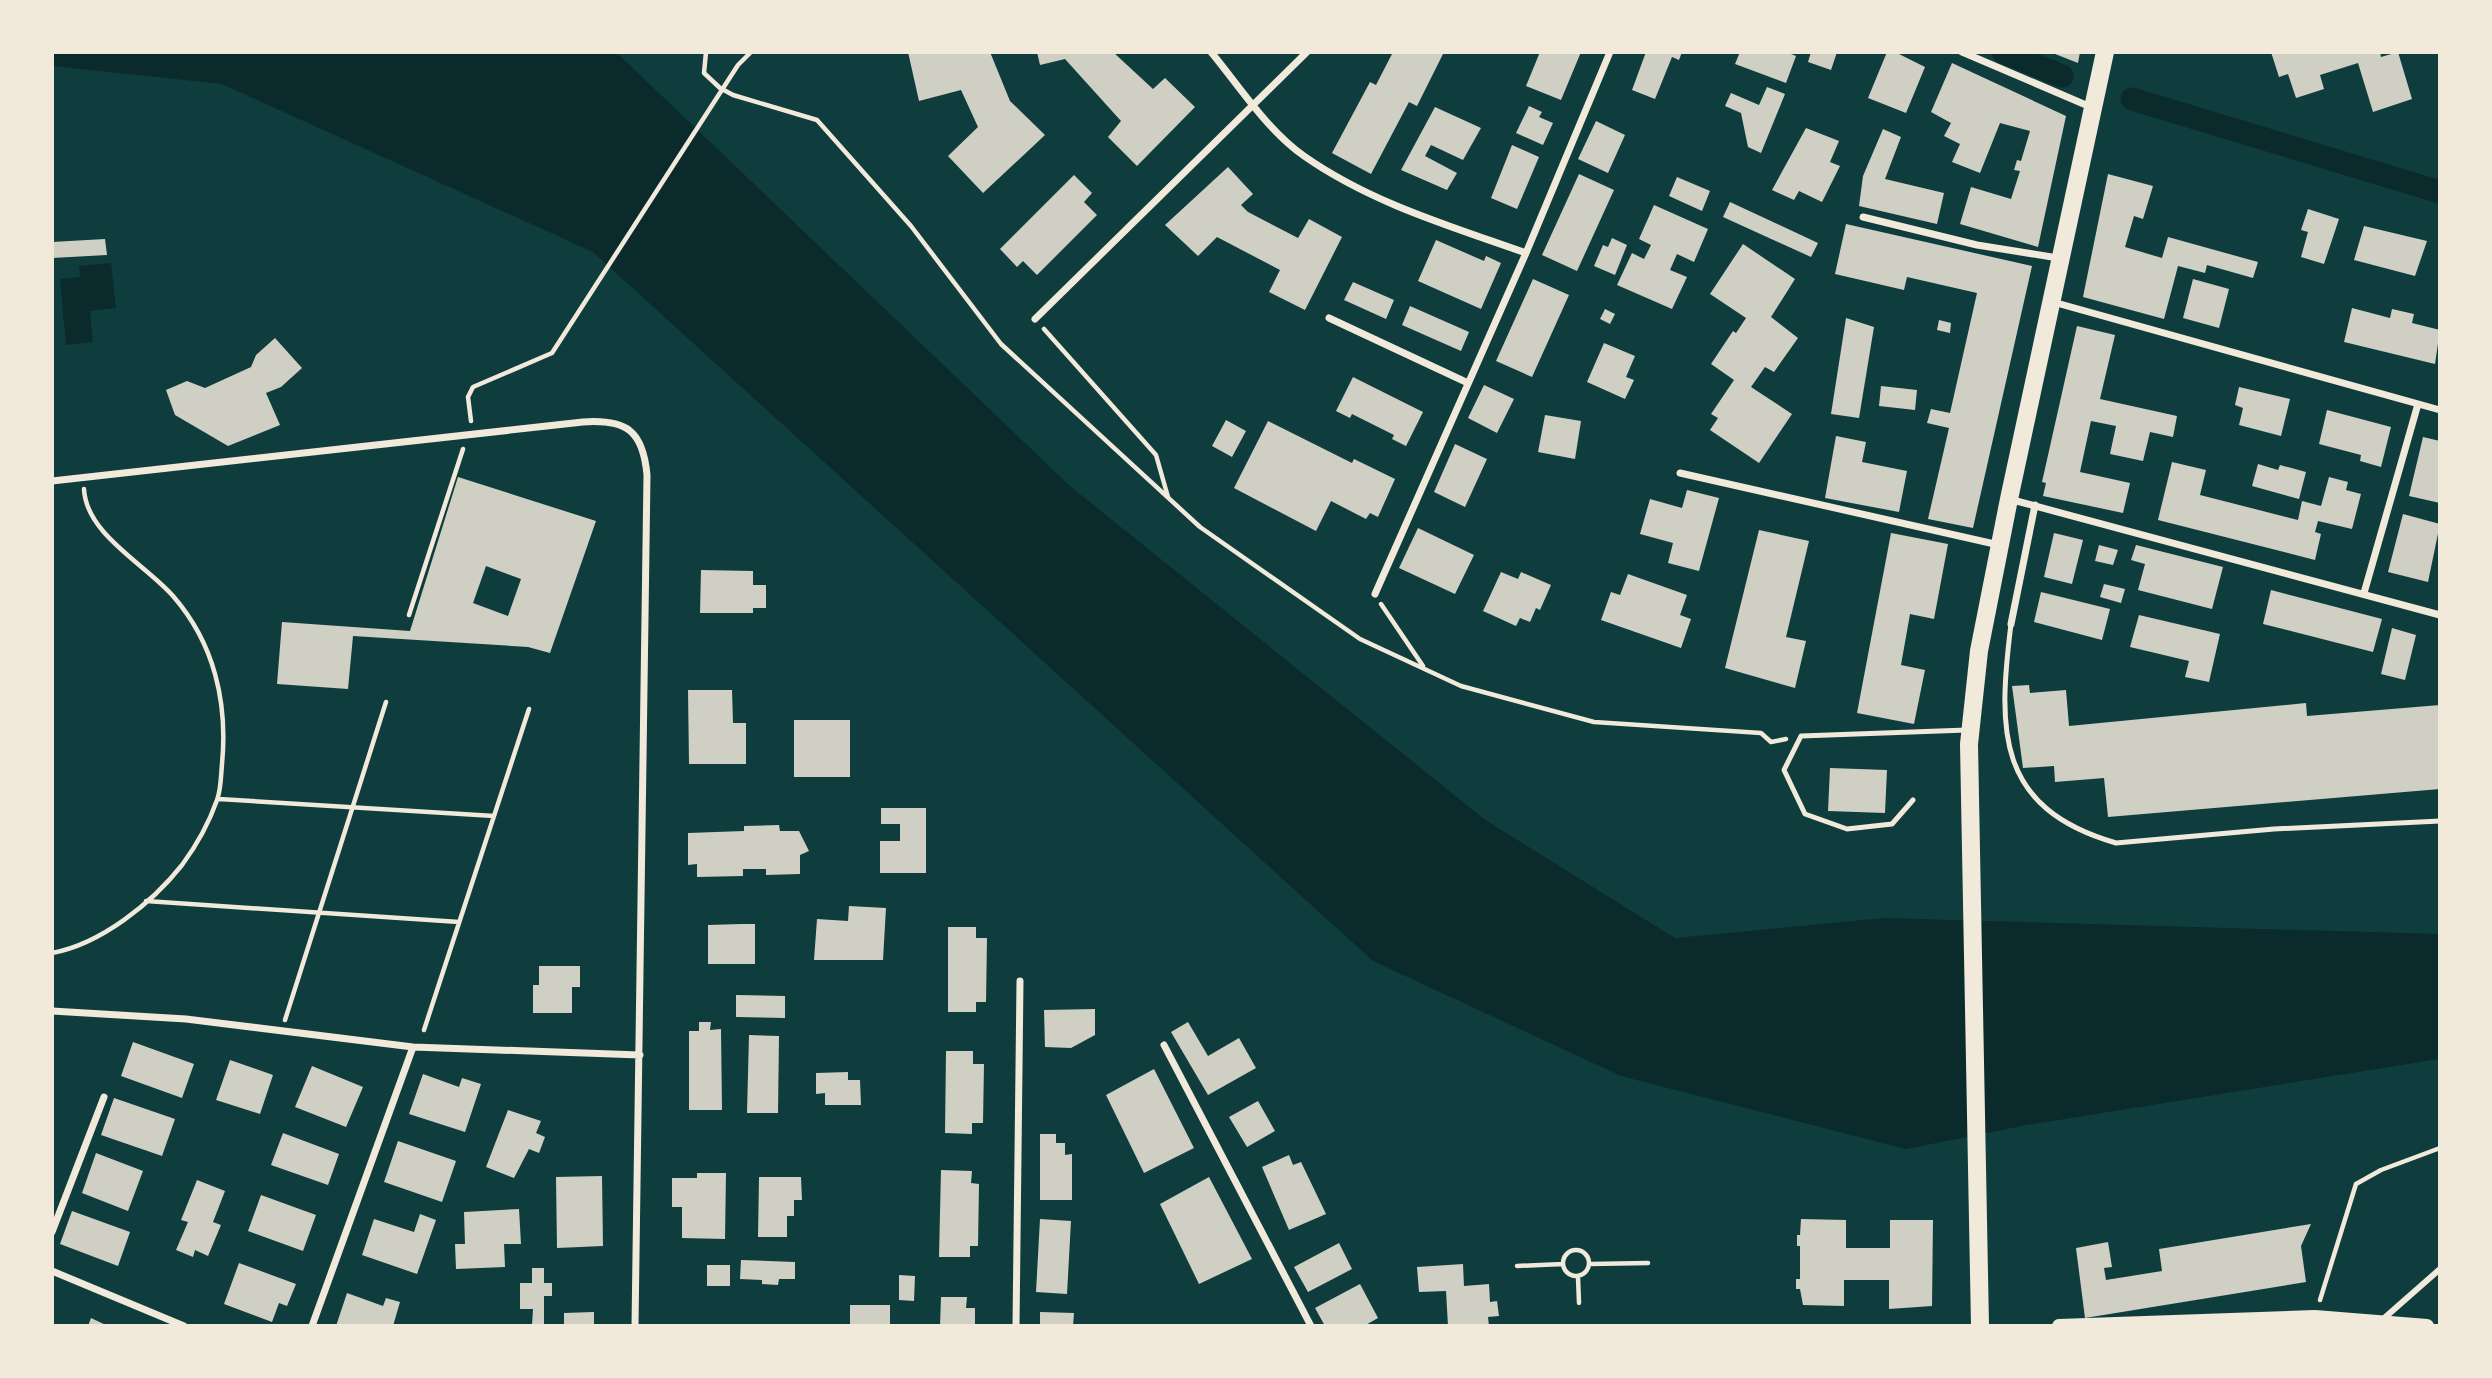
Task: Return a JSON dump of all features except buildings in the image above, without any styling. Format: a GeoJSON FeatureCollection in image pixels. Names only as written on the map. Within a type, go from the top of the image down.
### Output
{"type":"FeatureCollection","features":[{"type":"Feature","properties":{"kind":"main road"},"geometry":{"type":"LineString","coordinates":[[1980,1325],[1980,1213],[1972,978],[1970,736],[1979,651],[2009,499],[2063,258],[2105,52]]}},
{"type":"Feature","properties":{"kind":"main road"},"geometry":{"type":"LineString","coordinates":[[2059,1325],[2245,1322],[2315,1317],[2427,1325]]}},
{"type":"Feature","properties":{"kind":"street"},"geometry":{"type":"LineString","coordinates":[[1211,52],[1255,105],[1303,156],[1377,200],[1525,253]]}},
{"type":"Feature","properties":{"kind":"street"},"geometry":{"type":"LineString","coordinates":[[1035,319],[1307,52]]}},
{"type":"Feature","properties":{"kind":"street"},"geometry":{"type":"LineString","coordinates":[[1375,594],[1610,52]]}},
{"type":"Feature","properties":{"kind":"street"},"geometry":{"type":"LineString","coordinates":[[1962,52],[2094,108]]}},
{"type":"Feature","properties":{"kind":"street"},"geometry":{"type":"LineString","coordinates":[[1863,217],[1977,245],[2063,258]]}},
{"type":"Feature","properties":{"kind":"street"},"geometry":{"type":"LineString","coordinates":[[2053,302],[2440,410]]}},
{"type":"Feature","properties":{"kind":"street"},"geometry":{"type":"LineString","coordinates":[[1329,318],[1468,383]]}},
{"type":"Feature","properties":{"kind":"street"},"geometry":{"type":"LineString","coordinates":[[2364,593],[2418,404]]}},
{"type":"Feature","properties":{"kind":"street"},"geometry":{"type":"LineString","coordinates":[[52,481],[604,421],[623,426],[639,440],[645,450],[647,475],[635,1325]]}},
{"type":"Feature","properties":{"kind":"street"},"geometry":{"type":"LineString","coordinates":[[1680,472],[2000,545]]}},
{"type":"Feature","properties":{"kind":"street"},"geometry":{"type":"LineString","coordinates":[[2009,499],[2440,615]]}},
{"type":"Feature","properties":{"kind":"street"},"geometry":{"type":"LineString","coordinates":[[2011,624],[2035,505]]}},
{"type":"Feature","properties":{"kind":"street"},"geometry":{"type":"LineString","coordinates":[[1016,1325],[1020,981]]}},
{"type":"Feature","properties":{"kind":"street"},"geometry":{"type":"LineString","coordinates":[[52,1011],[186,1019],[413,1047],[640,1055]]}},
{"type":"Feature","properties":{"kind":"street"},"geometry":{"type":"LineString","coordinates":[[1164,1045],[1311,1325]]}},
{"type":"Feature","properties":{"kind":"street"},"geometry":{"type":"LineString","coordinates":[[312,1325],[413,1047]]}},
{"type":"Feature","properties":{"kind":"street"},"geometry":{"type":"LineString","coordinates":[[52,1232],[104,1097]]}},
{"type":"Feature","properties":{"kind":"street"},"geometry":{"type":"LineString","coordinates":[[2382,1320],[2440,1269]]}},
{"type":"Feature","properties":{"kind":"street"},"geometry":{"type":"LineString","coordinates":[[52,1271],[184,1325]]}},
{"type":"Feature","properties":{"kind":"lane"},"geometry":{"type":"LineString","coordinates":[[2011,624],[2005,674],[2005,724],[2013,766],[2027,791],[2050,810],[2098,838],[2116,843],[2274,829],[2440,821]]}},
{"type":"Feature","properties":{"kind":"lane"},"geometry":{"type":"LineString","coordinates":[[1913,800],[1892,824],[1847,829],[1805,814],[1784,770],[1801,736],[1970,736]]}},
{"type":"Feature","properties":{"kind":"path"},"geometry":{"type":"LineString","coordinates":[[706,52],[704,73],[720,88],[791,114],[817,120],[911,226],[1001,344],[1200,527],[1360,639],[1461,686],[1594,722],[1762,733],[1771,742],[1801,736]]}},
{"type":"Feature","properties":{"kind":"path"},"geometry":{"type":"LineString","coordinates":[[471,422],[468,397],[473,387],[552,353],[738,65],[751,52]]}},
{"type":"Feature","properties":{"kind":"path"},"geometry":{"type":"LineString","coordinates":[[1035,319],[1156,455],[1168,498]]}},
{"type":"Feature","properties":{"kind":"path"},"geometry":{"type":"LineString","coordinates":[[409,615],[463,447]]}},
{"type":"Feature","properties":{"kind":"path"},"geometry":{"type":"LineString","coordinates":[[52,953],[98,936],[169,881],[196,847],[218,799],[223,748],[223,704],[212,658],[192,621],[174,597],[96,524],[85,504],[83,478]]}},
{"type":"Feature","properties":{"kind":"path"},"geometry":{"type":"LineString","coordinates":[[1375,594],[1424,669]]}},
{"type":"Feature","properties":{"kind":"path"},"geometry":{"type":"LineString","coordinates":[[282,1030],[386,702]]}},
{"type":"Feature","properties":{"kind":"path"},"geometry":{"type":"LineString","coordinates":[[424,1030],[529,709]]}},
{"type":"Feature","properties":{"kind":"path"},"geometry":{"type":"LineString","coordinates":[[218,799],[494,816]]}},
{"type":"Feature","properties":{"kind":"path"},"geometry":{"type":"LineString","coordinates":[[145,901],[459,922]]}},
{"type":"Feature","properties":{"kind":"path"},"geometry":{"type":"LineString","coordinates":[[2315,1317],[2356,1184],[2381,1170],[2440,1148]]}},
{"type":"Feature","properties":{"kind":"path"},"geometry":{"type":"LineString","coordinates":[[1575,1250],[1587,1255],[1590,1264],[1586,1273],[1578,1277],[1570,1275],[1563,1264],[1567,1253],[1575,1250]]}},
{"type":"Feature","properties":{"kind":"path"},"geometry":{"type":"LineString","coordinates":[[1590,1264],[1648,1263]]}},
{"type":"Feature","properties":{"kind":"path"},"geometry":{"type":"LineString","coordinates":[[1517,1266],[1563,1264]]}},
{"type":"Feature","properties":{"kind":"path"},"geometry":{"type":"LineString","coordinates":[[1578,1277],[1579,1303]]}},
{"type":"Feature","properties":{"kind":"water"},"geometry":{"type":"Polygon","coordinates":[[[53,52],[617,53],[1071,487],[1484,819],[1675,938],[1884,918],[2439,934],[2439,1059],[2027,1125],[1906,1149],[1621,1076],[1373,961],[593,252],[222,84],[53,66],[53,52]]]}},
{"type":"Feature","properties":{"kind":"water"},"geometry":{"type":"Polygon","coordinates":[[[111,263],[116,308],[90,311],[93,342],[66,345],[60,279],[80,277],[79,266],[111,263]]]}},
{"type":"Feature","properties":{"kind":"waterway"},"geometry":{"type":"LineString","coordinates":[[2003,52],[2062,76]]}},
{"type":"Feature","properties":{"kind":"waterway"},"geometry":{"type":"LineString","coordinates":[[2132,99],[2440,192]]}}]}
